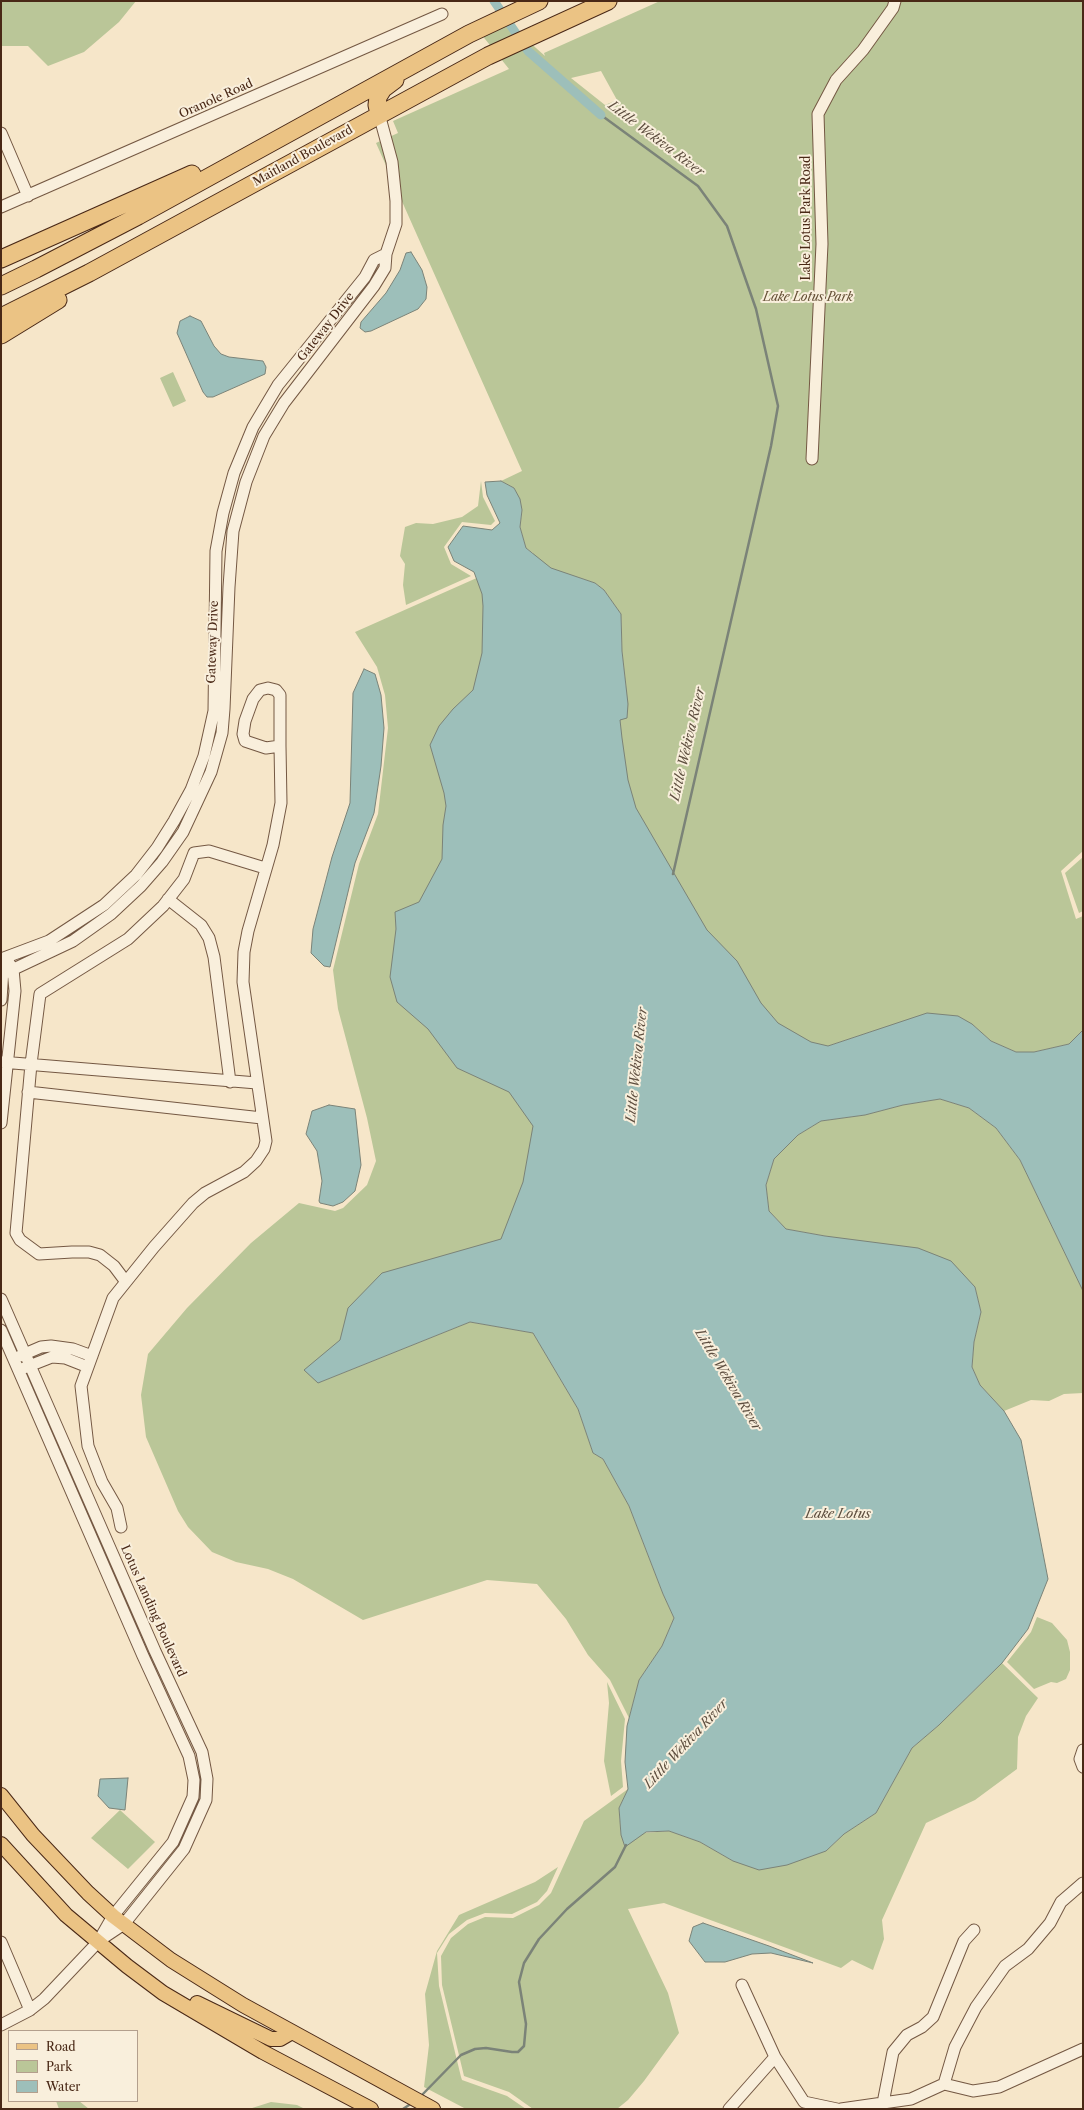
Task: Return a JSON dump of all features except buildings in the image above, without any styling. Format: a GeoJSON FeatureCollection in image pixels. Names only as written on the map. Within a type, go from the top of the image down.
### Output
{"type":"FeatureCollection","features":[{"type":"Feature","properties":{"kind":"highway"},"geometry":{"type":"LineString","coordinates":[[1,286],[36,270],[138,216],[417,62],[496,21],[539,1]]}},
{"type":"Feature","properties":{"kind":"highway","name":"Maitland Boulevard"},"geometry":{"type":"LineString","coordinates":[[1,317],[89,273],[379,114],[511,44],[608,1]]}},
{"type":"Feature","properties":{"kind":"highway"},"geometry":{"type":"LineString","coordinates":[[379,114],[377,105],[378,97],[383,89],[417,62]]}},
{"type":"Feature","properties":{"kind":"highway"},"geometry":{"type":"LineString","coordinates":[[1,259],[286,133]]}},
{"type":"Feature","properties":{"kind":"highway"},"geometry":{"type":"LineString","coordinates":[[1,335],[195,216]]}},
{"type":"Feature","properties":{"kind":"main road"},"geometry":{"type":"LineString","coordinates":[[1,1795],[60,1864],[112,1916],[196,1978],[433,2109]]}},
{"type":"Feature","properties":{"kind":"main road"},"geometry":{"type":"LineString","coordinates":[[1,1844],[66,1914],[98,1942],[163,1993],[263,2052],[369,2108]]}},
{"type":"Feature","properties":{"kind":"main road"},"geometry":{"type":"LineString","coordinates":[[163,1993],[190,2000],[270,2039],[280,2039],[292,2032]]}},
{"type":"Feature","properties":{"kind":"street","name":"Lake Lotus Park Road"},"geometry":{"type":"LineString","coordinates":[[812,459],[822,244],[818,114],[836,80],[863,50],[893,8],[895,1]]}},
{"type":"Feature","properties":{"kind":"street","name":"Oranole Road"},"geometry":{"type":"LineString","coordinates":[[1,208],[442,14]]}},
{"type":"Feature","properties":{"kind":"street","name":"Gateway Drive"},"geometry":{"type":"LineString","coordinates":[[1,974],[73,941],[111,914],[141,886],[162,862],[183,832],[211,772],[222,733],[233,531],[246,482],[264,436],[284,403],[374,286],[385,268],[386,254],[394,229],[396,201],[392,162],[379,114]]}},
{"type":"Feature","properties":{"kind":"street"},"geometry":{"type":"LineString","coordinates":[[1,133],[28,196]]}},
{"type":"Feature","properties":{"kind":"street","name":"Gateway Drive"},"geometry":{"type":"LineString","coordinates":[[3,958],[49,941],[104,905],[136,875],[157,848],[191,790],[204,756],[214,711],[216,551],[222,513],[234,472],[253,427],[278,385],[297,360],[366,278],[374,260],[386,254]]}},
{"type":"Feature","properties":{"kind":"street"},"geometry":{"type":"LineString","coordinates":[[297,360],[309,369]]}},
{"type":"Feature","properties":{"kind":"street"},"geometry":{"type":"LineString","coordinates":[[121,1527],[117,1508],[102,1482],[88,1446],[81,1386],[113,1298],[193,1203],[211,1190],[244,1172],[256,1161],[264,1149],[266,1141],[243,982],[244,952],[248,931],[265,868],[273,845],[281,803],[280,695],[276,690],[268,688],[260,690],[253,699],[245,721],[245,741],[266,748],[280,746]]}},
{"type":"Feature","properties":{"kind":"street"},"geometry":{"type":"LineString","coordinates":[[126,1282],[114,1266],[100,1255],[89,1252],[39,1254],[20,1240],[16,1233],[28,1092],[40,994],[128,939],[168,899],[184,879],[194,853],[209,851],[265,868]]}},
{"type":"Feature","properties":{"kind":"street"},"geometry":{"type":"LineString","coordinates":[[168,899],[201,925],[209,938],[214,957],[230,1082]]}},
{"type":"Feature","properties":{"kind":"street"},"geometry":{"type":"LineString","coordinates":[[1,1123],[5,1062],[15,991],[13,969],[3,958]]}},
{"type":"Feature","properties":{"kind":"street"},"geometry":{"type":"LineString","coordinates":[[1,1000],[1,974],[3,958]]}},
{"type":"Feature","properties":{"kind":"street"},"geometry":{"type":"LineString","coordinates":[[5,1062],[230,1082],[257,1083]]}},
{"type":"Feature","properties":{"kind":"street"},"geometry":{"type":"LineString","coordinates":[[28,1092],[262,1118]]}},
{"type":"Feature","properties":{"kind":"street","name":"Lotus Landing Boulevard"},"geometry":{"type":"LineString","coordinates":[[1,1299],[155,1651],[202,1752],[207,1779],[206,1800],[184,1849],[124,1924],[98,1942]]}},
{"type":"Feature","properties":{"kind":"street"},"geometry":{"type":"LineString","coordinates":[[1,1330],[143,1656],[190,1756],[194,1780],[193,1797],[173,1842],[112,1916],[98,1942],[60,1984],[30,2010],[1,2025]]}},
{"type":"Feature","properties":{"kind":"street"},"geometry":{"type":"LineString","coordinates":[[13,1359],[41,1347],[51,1346],[73,1349],[90,1361]]}},
{"type":"Feature","properties":{"kind":"street"},"geometry":{"type":"LineString","coordinates":[[51,1346],[52,1357]]}},
{"type":"Feature","properties":{"kind":"street"},"geometry":{"type":"LineString","coordinates":[[18,1370],[52,1357],[90,1361]]}},
{"type":"Feature","properties":{"kind":"street"},"geometry":{"type":"LineString","coordinates":[[1083,1750],[1080,1759],[1083,1767]]}},
{"type":"Feature","properties":{"kind":"street"},"geometry":{"type":"LineString","coordinates":[[944,2084],[955,2046],[976,2007],[1005,1966],[1028,1949],[1050,1923],[1061,1902],[1083,1883]]}},
{"type":"Feature","properties":{"kind":"street"},"geometry":{"type":"LineString","coordinates":[[883,2103],[893,2052],[907,2035],[922,2028],[933,2017],[964,1941],[974,1930]]}},
{"type":"Feature","properties":{"kind":"street"},"geometry":{"type":"LineString","coordinates":[[1,1942],[30,2010]]}},
{"type":"Feature","properties":{"kind":"street"},"geometry":{"type":"LineString","coordinates":[[742,1985],[775,2057],[804,2102],[837,2109]]}},
{"type":"Feature","properties":{"kind":"street"},"geometry":{"type":"LineString","coordinates":[[841,2109],[911,2099],[944,2084],[973,2091],[999,2087],[1083,2049]]}},
{"type":"Feature","properties":{"kind":"street"},"geometry":{"type":"LineString","coordinates":[[729,2109],[775,2057]]}},
{"type":"Feature","properties":{"kind":"green space"},"geometry":{"type":"Polygon","coordinates":[[[1,1],[136,1],[119,22],[84,52],[48,66],[28,46],[1,46],[1,1]]]}},
{"type":"Feature","properties":{"kind":"green space","name":"Lake Lotus Park"},"geometry":{"type":"Polygon","coordinates":[[[660,1],[1083,1],[1083,851],[1061,871],[1076,919],[1083,916],[1083,1030],[1069,1044],[1034,1052],[1016,1052],[991,1041],[972,1024],[874,1031],[831,1045],[593,1262],[318,1383],[470,1322],[533,1333],[578,1409],[593,1453],[603,1459],[629,1506],[663,1594],[674,1618],[662,1646],[639,1680],[629,1718],[610,1680],[588,1655],[566,1619],[537,1584],[487,1580],[363,1620],[293,1579],[268,1569],[236,1562],[212,1552],[188,1527],[178,1511],[146,1437],[141,1395],[148,1354],[187,1308],[251,1243],[299,1203],[335,1211],[343,1208],[367,1185],[376,1161],[367,1118],[338,1009],[333,970],[359,864],[378,814],[388,728],[385,695],[377,667],[355,632],[533,553],[526,548],[520,527],[522,510],[514,488],[501,481],[522,471],[376,143],[398,133],[393,121],[509,69],[473,24],[509,24],[545,56],[544,53],[660,1]],[[601,71],[571,78],[605,105],[617,100],[601,71]],[[567,574],[626,689],[622,651],[621,614],[604,590],[595,583],[567,574]]]}},
{"type":"Feature","properties":{"kind":"green space"},"geometry":{"type":"Polygon","coordinates":[[[173,372],[186,401],[173,407],[160,378],[173,372]]]}},
{"type":"Feature","properties":{"kind":"green space"},"geometry":{"type":"Polygon","coordinates":[[[481,481],[483,497],[495,521],[491,525],[462,522],[444,547],[451,564],[471,576],[406,605],[403,585],[405,564],[400,556],[405,527],[416,523],[433,524],[462,517],[478,506],[481,481]]]}},
{"type":"Feature","properties":{"kind":"green space"},"geometry":{"type":"Polygon","coordinates":[[[1083,857],[1083,911],[1079,913],[1065,873],[1083,857]]]}},
{"type":"Feature","properties":{"kind":"green space"},"geometry":{"type":"Polygon","coordinates":[[[940,1099],[969,1108],[996,1128],[1020,1160],[1083,1291],[1083,1393],[1064,1394],[1049,1401],[1031,1400],[1004,1411],[980,1385],[972,1367],[974,1342],[981,1312],[975,1287],[825,1236],[786,1229],[769,1211],[766,1185],[774,1159],[798,1135],[821,1121],[864,1115],[903,1105],[940,1099]]]}},
{"type":"Feature","properties":{"kind":"green space"},"geometry":{"type":"Polygon","coordinates":[[[1037,1617],[1052,1623],[1067,1640],[1070,1652],[1070,1670],[1066,1679],[1057,1683],[1051,1682],[1034,1689],[1007,1662],[1031,1632],[1037,1617]]]}},
{"type":"Feature","properties":{"kind":"green space"},"geometry":{"type":"Polygon","coordinates":[[[1002,1663],[1038,1698],[1026,1716],[1018,1737],[1017,1769],[975,1800],[926,1823],[882,1920],[884,1939],[873,1970],[852,1960],[841,1968],[664,1903],[628,1909],[668,1993],[679,2033],[644,2081],[628,2100],[617,2109],[533,2109],[509,2092],[464,2076],[442,1985],[441,1956],[451,1938],[468,1924],[485,1917],[513,1918],[539,1905],[551,1893],[584,1821],[628,1789],[619,1808],[621,1835],[669,1831],[700,1842],[733,1861],[826,1851],[844,1834],[876,1813],[912,1748],[939,1725],[1002,1663]]]}},
{"type":"Feature","properties":{"kind":"green space"},"geometry":{"type":"Polygon","coordinates":[[[607,1682],[625,1719],[621,1761],[623,1787],[611,1796],[604,1761],[609,1703],[607,1682]]]}},
{"type":"Feature","properties":{"kind":"green space"},"geometry":{"type":"Polygon","coordinates":[[[120,1810],[155,1842],[128,1869],[91,1838],[120,1810]]]}},
{"type":"Feature","properties":{"kind":"green space"},"geometry":{"type":"Polygon","coordinates":[[[558,1867],[547,1891],[537,1902],[512,1914],[485,1913],[467,1920],[449,1934],[437,1953],[439,1986],[462,2080],[507,2096],[526,2109],[466,2109],[424,2087],[429,2045],[425,1994],[437,1951],[459,1915],[535,1882],[558,1867]]]}},
{"type":"Feature","properties":{"kind":"green space"},"geometry":{"type":"Polygon","coordinates":[[[56,2102],[80,2102],[89,2109],[59,2109],[56,2102]]]}},
{"type":"Feature","properties":{"kind":"green space"},"geometry":{"type":"Polygon","coordinates":[[[271,2102],[297,2105],[305,2109],[249,2109],[271,2102]]]}},
{"type":"Feature","properties":{"kind":"water"},"geometry":{"type":"Polygon","coordinates":[[[411,252],[422,270],[427,287],[426,299],[418,309],[371,331],[365,332],[360,328],[361,322],[386,293],[400,270],[406,253],[411,252]]]}},
{"type":"Feature","properties":{"kind":"water"},"geometry":{"type":"Polygon","coordinates":[[[190,316],[201,321],[214,346],[221,354],[229,357],[263,361],[266,367],[265,374],[213,397],[207,397],[203,392],[177,333],[180,321],[190,316]]]}},
{"type":"Feature","properties":{"kind":"water","name":"Lake Lotus"},"geometry":{"type":"Polygon","coordinates":[[[501,481],[514,488],[520,499],[522,510],[520,527],[526,548],[551,568],[595,583],[604,590],[621,614],[622,651],[628,704],[627,718],[620,720],[628,780],[636,808],[707,930],[737,961],[761,1003],[778,1023],[811,1042],[828,1046],[927,1013],[958,1016],[972,1024],[991,1041],[1016,1052],[1034,1052],[1069,1044],[1083,1030],[1083,1291],[1020,1160],[996,1128],[969,1108],[940,1099],[903,1105],[865,1115],[821,1121],[798,1135],[774,1159],[766,1185],[769,1211],[786,1229],[825,1236],[918,1248],[951,1261],[975,1287],[981,1312],[974,1342],[972,1367],[980,1385],[1004,1411],[1021,1440],[1048,1579],[1028,1629],[1002,1663],[939,1725],[912,1748],[876,1813],[844,1834],[826,1851],[787,1865],[759,1870],[733,1861],[700,1842],[669,1831],[646,1832],[625,1847],[621,1835],[619,1808],[628,1789],[625,1762],[627,1726],[639,1680],[662,1646],[674,1618],[663,1594],[629,1506],[603,1459],[593,1453],[578,1409],[533,1333],[470,1322],[318,1383],[304,1370],[340,1340],[348,1308],[382,1273],[501,1239],[523,1182],[533,1126],[509,1092],[457,1068],[428,1029],[397,1002],[390,977],[396,929],[395,912],[419,902],[442,859],[443,825],[446,806],[444,793],[430,745],[439,726],[453,709],[473,690],[482,653],[482,594],[474,572],[454,561],[448,547],[463,526],[492,530],[500,523],[487,495],[485,482],[501,481]]]}},
{"type":"Feature","properties":{"kind":"water"},"geometry":{"type":"Polygon","coordinates":[[[364,669],[375,674],[381,695],[384,728],[381,766],[374,813],[355,863],[330,967],[324,966],[311,953],[313,929],[332,857],[350,803],[353,693],[364,669]]]}},
{"type":"Feature","properties":{"kind":"water"},"geometry":{"type":"Polygon","coordinates":[[[329,1105],[355,1109],[361,1165],[355,1191],[343,1202],[333,1206],[320,1203],[319,1201],[322,1181],[317,1151],[306,1134],[312,1111],[329,1105]]]}},
{"type":"Feature","properties":{"kind":"water"},"geometry":{"type":"Polygon","coordinates":[[[128,1778],[125,1810],[109,1808],[98,1796],[100,1779],[128,1778]]]}},
{"type":"Feature","properties":{"kind":"water"},"geometry":{"type":"Polygon","coordinates":[[[703,1923],[813,1963],[771,1953],[752,1954],[725,1962],[705,1962],[689,1941],[693,1927],[703,1923]]]}},
{"type":"Feature","properties":{"kind":"waterway","name":"Little Wekiva River"},"geometry":{"type":"LineString","coordinates":[[494,1],[528,51],[601,115]]}},
{"type":"Feature","properties":{"kind":"waterway","name":"Little Wekiva River"},"geometry":{"type":"LineString","coordinates":[[601,115],[698,186],[727,226],[756,309],[778,406],[771,446],[673,874]]}},
{"type":"Feature","properties":{"kind":"waterway","name":"Little Wekiva River"},"geometry":{"type":"LineString","coordinates":[[420,2097],[461,2055],[475,2049],[486,2048],[518,2052],[524,2046],[526,2024],[519,1982],[524,1963],[539,1939],[567,1909],[615,1867],[626,1845]]}},
{"type":"Feature","properties":{"kind":"waterway","name":"Little Wekiva River"},"geometry":{"type":"LineString","coordinates":[[403,2109],[412,2103]]}}]}
